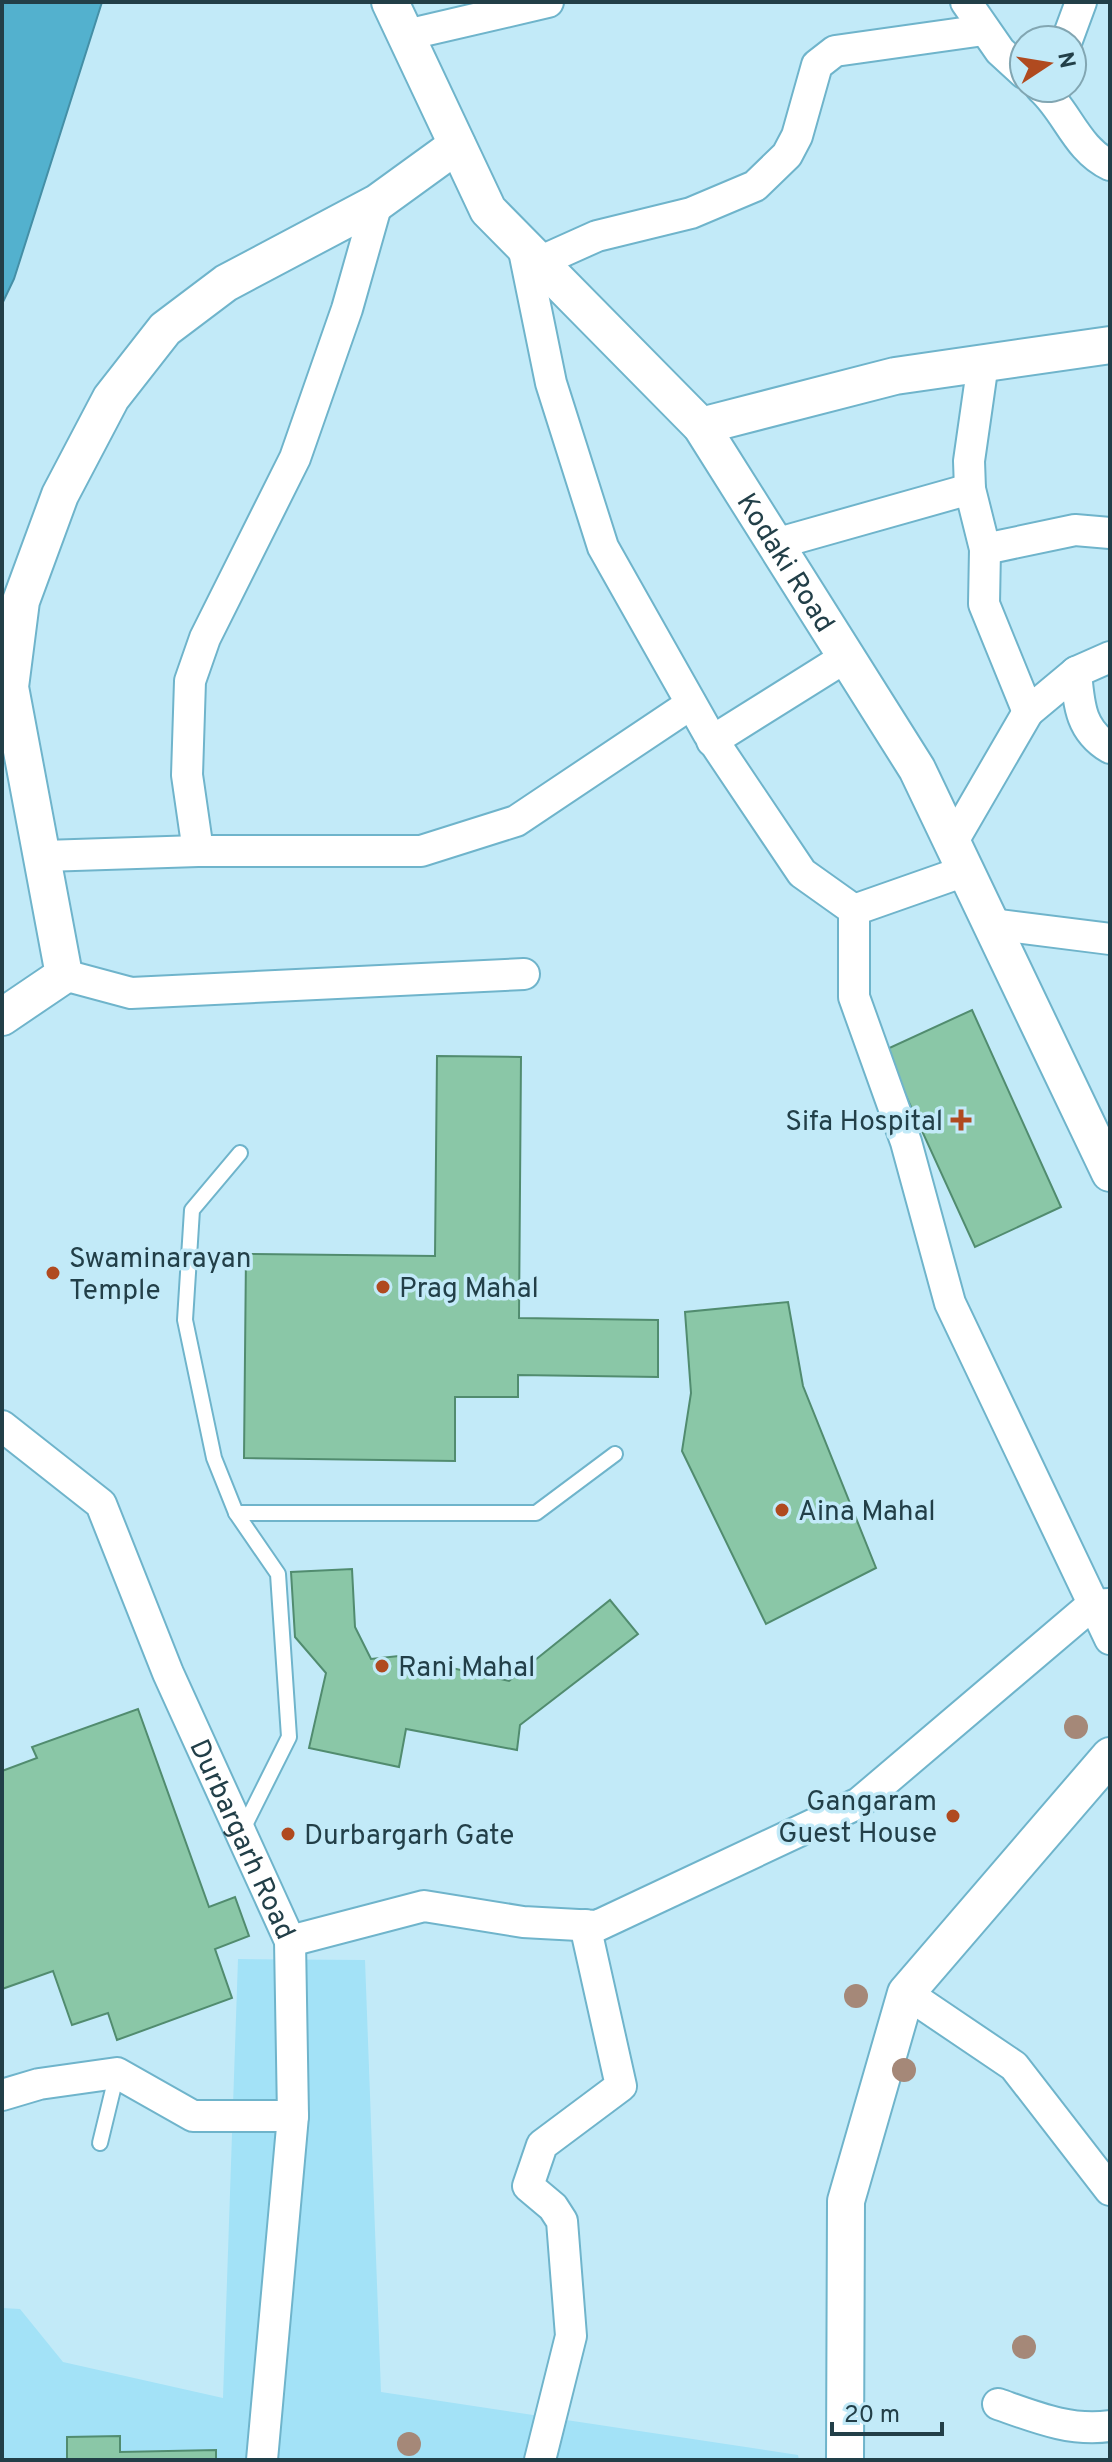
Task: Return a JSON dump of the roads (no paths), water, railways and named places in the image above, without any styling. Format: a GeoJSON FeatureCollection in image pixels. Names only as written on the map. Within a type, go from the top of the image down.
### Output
{"type":"FeatureCollection","features":[{"type":"Feature","properties":{"kind":"street","name":"Kodaki Road"},"geometry":{"type":"LineString","coordinates":[[390,2],[488,210],[701,426],[917,769],[1110,1173]]}},
{"type":"Feature","properties":{"kind":"street"},"geometry":{"type":"LineString","coordinates":[[406,35],[548,2]]}},
{"type":"Feature","properties":{"kind":"street"},"geometry":{"type":"LineString","coordinates":[[966,2],[984,30],[1008,56]]}},
{"type":"Feature","properties":{"kind":"street"},"geometry":{"type":"LineString","coordinates":[[1073,24],[1081,2]]}},
{"type":"Feature","properties":{"kind":"street"},"geometry":{"type":"LineString","coordinates":[[854,910],[802,873],[712,741],[603,547],[551,383],[531,254],[691,213],[755,186],[787,155],[797,136],[817,65],[835,51],[984,30]]}},
{"type":"Feature","properties":{"kind":"street"},"geometry":{"type":"LineString","coordinates":[[1057,104],[1081,141],[1109,166]]}},
{"type":"Feature","properties":{"kind":"street"},"geometry":{"type":"LineString","coordinates":[[64,975],[10,687],[21,601],[60,495],[111,398],[165,329],[226,283],[377,203],[457,145]]}},
{"type":"Feature","properties":{"kind":"street"},"geometry":{"type":"LineString","coordinates":[[198,851],[187,775],[190,681],[205,638],[295,458],[347,309],[377,203]]}},
{"type":"Feature","properties":{"kind":"street"},"geometry":{"type":"LineString","coordinates":[[701,426],[895,376],[1110,345]]}},
{"type":"Feature","properties":{"kind":"street"},"geometry":{"type":"LineString","coordinates":[[983,363],[969,461],[970,489],[985,549],[984,604],[1028,712]]}},
{"type":"Feature","properties":{"kind":"street"},"geometry":{"type":"LineString","coordinates":[[775,544],[970,489]]}},
{"type":"Feature","properties":{"kind":"street"},"geometry":{"type":"LineString","coordinates":[[985,549],[1075,530],[1110,533]]}},
{"type":"Feature","properties":{"kind":"street"},"geometry":{"type":"LineString","coordinates":[[712,741],[846,657]]}},
{"type":"Feature","properties":{"kind":"street"},"geometry":{"type":"LineString","coordinates":[[854,910],[959,857],[1028,712],[1076,672],[1110,657]]}},
{"type":"Feature","properties":{"kind":"street"},"geometry":{"type":"LineString","coordinates":[[1076,672],[1079,701],[1089,731],[1110,748]]}},
{"type":"Feature","properties":{"kind":"street"},"geometry":{"type":"LineString","coordinates":[[44,856],[198,851],[421,851],[516,821],[691,704]]}},
{"type":"Feature","properties":{"kind":"street"},"geometry":{"type":"LineString","coordinates":[[854,910],[854,997],[906,1142],[950,1303],[1101,1604],[1110,1639]]}},
{"type":"Feature","properties":{"kind":"street"},"geometry":{"type":"LineString","coordinates":[[991,924],[1110,939]]}},
{"type":"Feature","properties":{"kind":"street"},"geometry":{"type":"LineString","coordinates":[[2,1017],[64,975],[131,993],[524,974]]}},
{"type":"Feature","properties":{"kind":"street","name":"Durbargarh Road"},"geometry":{"type":"LineString","coordinates":[[2,1426],[101,1504],[168,1673],[290,1941],[293,2116],[262,2460]]}},
{"type":"Feature","properties":{"kind":"street"},"geometry":{"type":"LineString","coordinates":[[290,1941],[424,1906],[523,1922],[597,1926],[859,1803],[1101,1604]]}},
{"type":"Feature","properties":{"kind":"street"},"geometry":{"type":"LineString","coordinates":[[845,2460],[846,2201],[906,1993],[1110,1756]]}},
{"type":"Feature","properties":{"kind":"street"},"geometry":{"type":"LineString","coordinates":[[540,2460],[571,2336],[562,2221],[553,2207],[528,2186],[542,2145],[621,2086],[585,1925]]}},
{"type":"Feature","properties":{"kind":"street"},"geometry":{"type":"LineString","coordinates":[[906,1993],[1014,2066],[1110,2190]]}},
{"type":"Feature","properties":{"kind":"street"},"geometry":{"type":"LineString","coordinates":[[2,2095],[39,2084],[117,2073],[193,2116],[293,2116]]}},
{"type":"Feature","properties":{"kind":"street"},"geometry":{"type":"LineString","coordinates":[[998,2404],[1060,2424],[1090,2429],[1110,2426]]}},
{"type":"Feature","properties":{"kind":"lane"},"geometry":{"type":"LineString","coordinates":[[240,1153],[192,1210],[185,1320],[214,1458],[236,1513],[278,1574],[289,1737],[241,1834]]}},
{"type":"Feature","properties":{"kind":"lane"},"geometry":{"type":"LineString","coordinates":[[236,1513],[536,1513],[615,1454]]}},
{"type":"Feature","properties":{"kind":"lane"},"geometry":{"type":"LineString","coordinates":[[100,2143],[117,2073]]}},
{"type":"Feature","properties":{"kind":"place","name":"Sifa Hospital"},"geometry":{"type":"Point","coordinates":[961,1120]}},
{"type":"Feature","properties":{"kind":"place","name":"Swaminarayan Temple"},"geometry":{"type":"Point","coordinates":[53,1273]}},
{"type":"Feature","properties":{"kind":"place","name":"Prag Mahal"},"geometry":{"type":"Point","coordinates":[383,1287]}},
{"type":"Feature","properties":{"kind":"place","name":"Aina Mahal"},"geometry":{"type":"Point","coordinates":[782,1510]}},
{"type":"Feature","properties":{"kind":"place","name":"Rani Mahal"},"geometry":{"type":"Point","coordinates":[382,1666]}},
{"type":"Feature","properties":{"kind":"place","name":"Gangaram Guest House"},"geometry":{"type":"Point","coordinates":[953,1816]}},
{"type":"Feature","properties":{"kind":"place","name":"Durbargarh Gate"},"geometry":{"type":"Point","coordinates":[288,1834]}}]}
